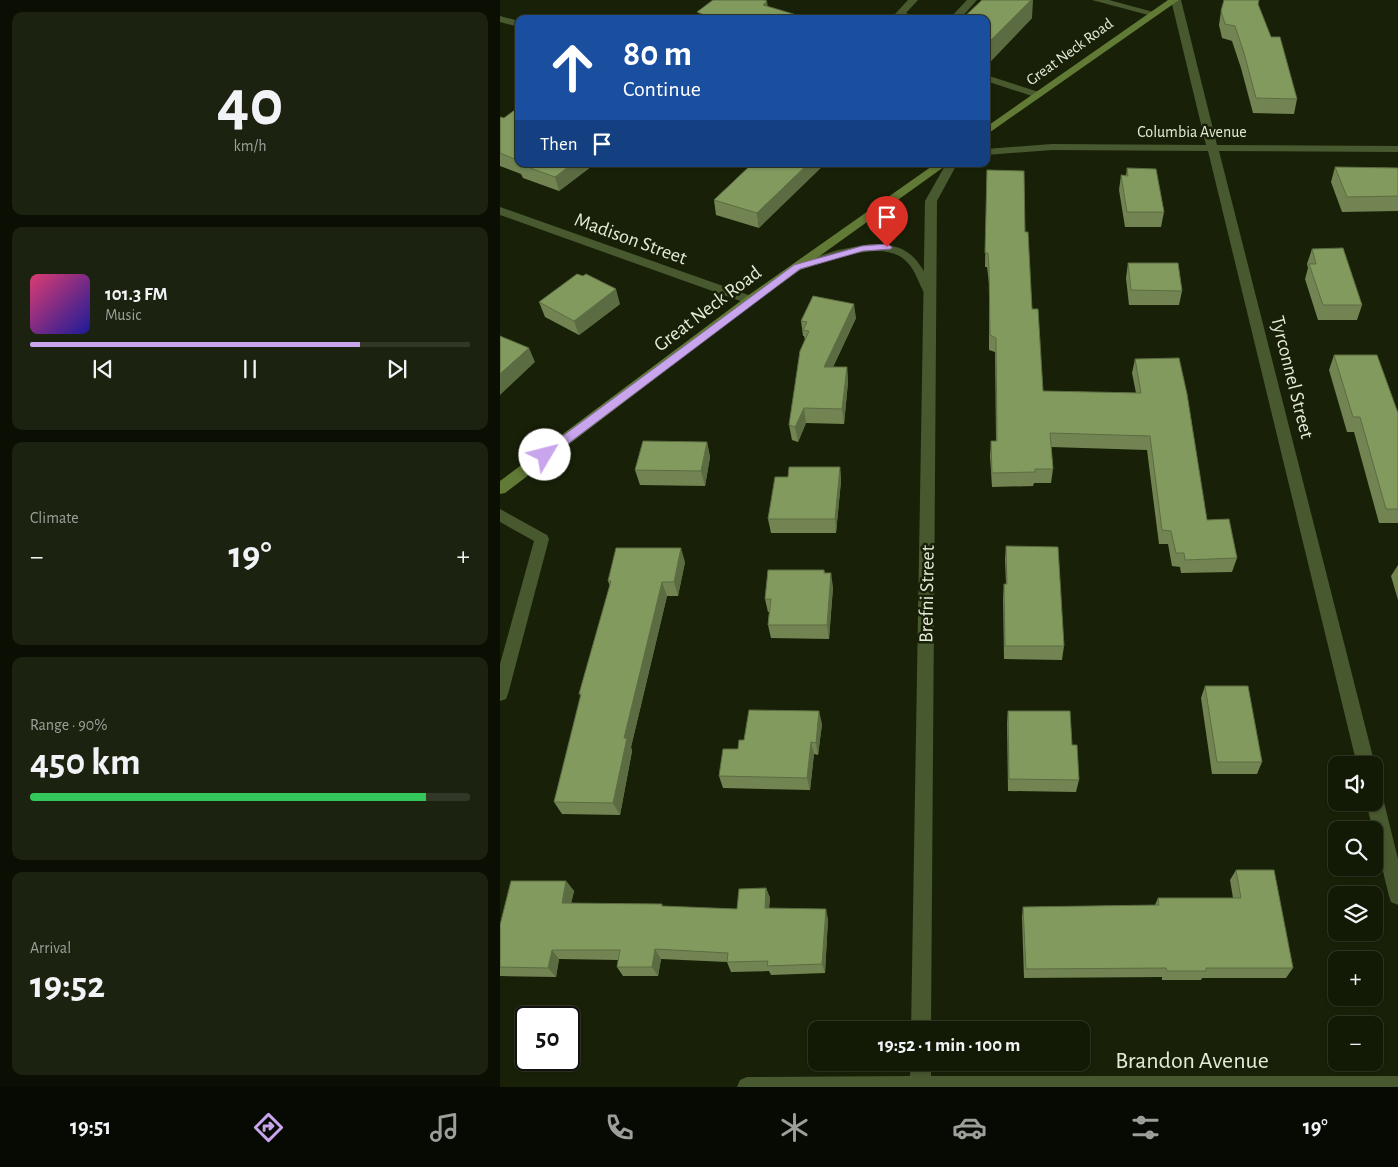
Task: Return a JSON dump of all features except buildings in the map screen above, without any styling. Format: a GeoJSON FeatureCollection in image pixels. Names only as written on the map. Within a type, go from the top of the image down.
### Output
{"type":"FeatureCollection","features":[{"type":"Feature","properties":{"kind":"main road","name":"Great Neck Road"},"geometry":{"type":"LineString","coordinates":[[990,129],[1152,13],[1175,0]]}},
{"type":"Feature","properties":{"kind":"main road","name":"Great Neck Road"},"geometry":{"type":"LineString","coordinates":[[500,489],[750,300],[938,167]]}},
{"type":"Feature","properties":{"kind":"street"},"geometry":{"type":"LineString","coordinates":[[903,15],[900,14],[913,0]]}},
{"type":"Feature","properties":{"kind":"street"},"geometry":{"type":"LineString","coordinates":[[958,15],[972,0]]}},
{"type":"Feature","properties":{"kind":"street"},"geometry":{"type":"LineString","coordinates":[[1096,0],[1152,13]]}},
{"type":"Feature","properties":{"kind":"street","name":"Tyrconnel Street"},"geometry":{"type":"LineString","coordinates":[[1175,0],[1364,756]]}},
{"type":"Feature","properties":{"kind":"street"},"geometry":{"type":"LineString","coordinates":[[500,19],[515,23]]}},
{"type":"Feature","properties":{"kind":"street"},"geometry":{"type":"LineString","coordinates":[[990,79],[1038,95]]}},
{"type":"Feature","properties":{"kind":"street","name":"Columbia Avenue"},"geometry":{"type":"LineString","coordinates":[[990,152],[1052,147],[1398,149]]}},
{"type":"Feature","properties":{"kind":"street","name":"Brefni Street"},"geometry":{"type":"LineString","coordinates":[[921,1021],[931,202],[949,167]]}},
{"type":"Feature","properties":{"kind":"street","name":"Madison Street"},"geometry":{"type":"LineString","coordinates":[[500,211],[750,300]]}},
{"type":"Feature","properties":{"kind":"street"},"geometry":{"type":"LineString","coordinates":[[797,267],[862,248],[887,247],[908,256],[930,293]]}},
{"type":"Feature","properties":{"kind":"street"},"geometry":{"type":"LineString","coordinates":[[500,516],[542,539],[500,694]]}},
{"type":"Feature","properties":{"kind":"street"},"geometry":{"type":"LineString","coordinates":[[1377,811],[1398,896]]}},
{"type":"Feature","properties":{"kind":"street"},"geometry":{"type":"LineString","coordinates":[[920,1086],[921,1071]]}},
{"type":"Feature","properties":{"kind":"street","name":"Brandon Avenue"},"geometry":{"type":"LineString","coordinates":[[746,1087],[1398,1086]]}},
{"type":"Feature","properties":{"kind":"route"},"geometry":{"type":"LineString","coordinates":[[545,455],[750,300],[797,267],[862,248],[887,247]]}}]}
